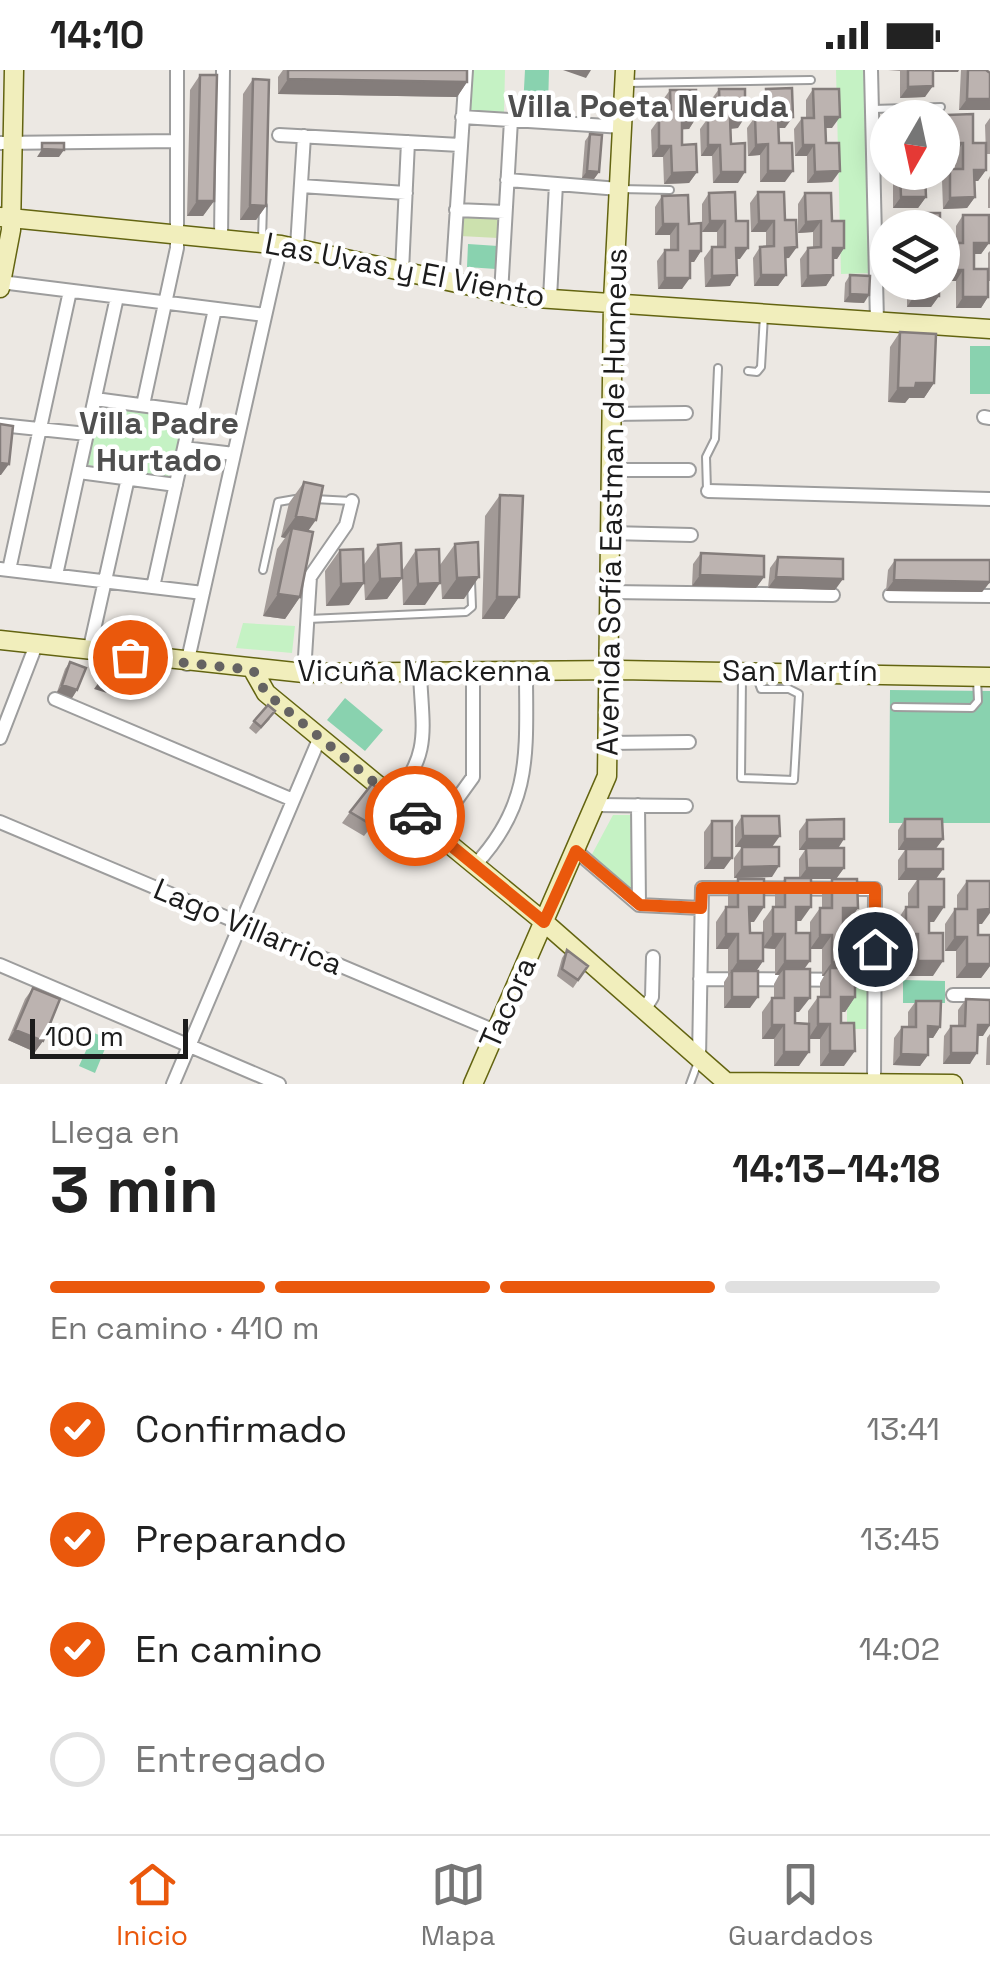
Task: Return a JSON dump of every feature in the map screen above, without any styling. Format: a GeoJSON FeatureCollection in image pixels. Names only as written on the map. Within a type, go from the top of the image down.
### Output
{"type":"FeatureCollection","features":[{"type":"Feature","properties":{"kind":"street"},"geometry":{"type":"LineString","coordinates":[[14,70],[1,276],[70,291],[265,315]]}},
{"type":"Feature","properties":{"kind":"street"},"geometry":{"type":"LineString","coordinates":[[143,406],[166,303],[176,234],[177,70]]}},
{"type":"Feature","properties":{"kind":"street"},"geometry":{"type":"LineString","coordinates":[[221,238],[223,70]]}},
{"type":"Feature","properties":{"kind":"street"},"geometry":{"type":"LineString","coordinates":[[452,283],[466,70]]}},
{"type":"Feature","properties":{"kind":"street"},"geometry":{"type":"LineString","coordinates":[[871,70],[872,100]]}},
{"type":"Feature","properties":{"kind":"street","name":"Avenida Sofía Eastman de Hunneus"},"geometry":{"type":"LineString","coordinates":[[544,922],[606,776],[613,301],[625,76]]}},
{"type":"Feature","properties":{"kind":"street"},"geometry":{"type":"LineString","coordinates":[[462,117],[623,127]]}},
{"type":"Feature","properties":{"kind":"street"},"geometry":{"type":"LineString","coordinates":[[502,294],[511,120]]}},
{"type":"Feature","properties":{"kind":"street"},"geometry":{"type":"LineString","coordinates":[[279,135],[460,144]]}},
{"type":"Feature","properties":{"kind":"street"},"geometry":{"type":"LineString","coordinates":[[187,664],[280,245],[301,186],[304,136]]}},
{"type":"Feature","properties":{"kind":"street"},"geometry":{"type":"LineString","coordinates":[[7,142],[177,141]]}},
{"type":"Feature","properties":{"kind":"street"},"geometry":{"type":"LineString","coordinates":[[402,271],[408,142]]}},
{"type":"Feature","properties":{"kind":"street"},"geometry":{"type":"LineString","coordinates":[[507,180],[619,189]]}},
{"type":"Feature","properties":{"kind":"street"},"geometry":{"type":"LineString","coordinates":[[550,298],[556,184]]}},
{"type":"Feature","properties":{"kind":"street"},"geometry":{"type":"LineString","coordinates":[[301,186],[406,193]]}},
{"type":"Feature","properties":{"kind":"street"},"geometry":{"type":"LineString","coordinates":[[874,190],[877,320]]}},
{"type":"Feature","properties":{"kind":"street"},"geometry":{"type":"LineString","coordinates":[[456,210],[506,212]]}},
{"type":"Feature","properties":{"kind":"street","name":"Las Uvas y El Viento"},"geometry":{"type":"LineString","coordinates":[[6,218],[280,245],[502,294],[990,329]]}},
{"type":"Feature","properties":{"kind":"street"},"geometry":{"type":"LineString","coordinates":[[70,291],[4,569],[203,593]]}},
{"type":"Feature","properties":{"kind":"street"},"geometry":{"type":"LineString","coordinates":[[56,575],[117,297]]}},
{"type":"Feature","properties":{"kind":"street"},"geometry":{"type":"LineString","coordinates":[[154,587],[215,309]]}},
{"type":"Feature","properties":{"kind":"street"},"geometry":{"type":"LineString","coordinates":[[94,399],[192,412]]}},
{"type":"Feature","properties":{"kind":"street"},"geometry":{"type":"LineString","coordinates":[[612,414],[686,413]]}},
{"type":"Feature","properties":{"kind":"street"},"geometry":{"type":"LineString","coordinates":[[0,425],[87,434]]}},
{"type":"Feature","properties":{"kind":"street"},"geometry":{"type":"LineString","coordinates":[[184,448],[234,454]]}},
{"type":"Feature","properties":{"kind":"street"},"geometry":{"type":"LineString","coordinates":[[611,470],[690,470]]}},
{"type":"Feature","properties":{"kind":"street"},"geometry":{"type":"LineString","coordinates":[[79,472],[176,485]]}},
{"type":"Feature","properties":{"kind":"street"},"geometry":{"type":"LineString","coordinates":[[90,652],[128,478]]}},
{"type":"Feature","properties":{"kind":"street"},"geometry":{"type":"LineString","coordinates":[[708,491],[990,498]]}},
{"type":"Feature","properties":{"kind":"street"},"geometry":{"type":"LineString","coordinates":[[304,673],[312,570],[346,525],[352,501]]}},
{"type":"Feature","properties":{"kind":"street"},"geometry":{"type":"LineString","coordinates":[[610,533],[691,535]]}},
{"type":"Feature","properties":{"kind":"street"},"geometry":{"type":"LineString","coordinates":[[610,592],[832,596]]}},
{"type":"Feature","properties":{"kind":"street"},"geometry":{"type":"LineString","coordinates":[[890,595],[990,596]]}},
{"type":"Feature","properties":{"kind":"street","name":"Vicuña Mackenna"},"geometry":{"type":"LineString","coordinates":[[0,640],[187,664],[304,673],[609,670]]}},
{"type":"Feature","properties":{"kind":"street"},"geometry":{"type":"LineString","coordinates":[[0,738],[5,714],[36,645]]}},
{"type":"Feature","properties":{"kind":"street"},"geometry":{"type":"LineString","coordinates":[[253,670],[266,693],[544,922],[726,1083],[953,1084]]}},
{"type":"Feature","properties":{"kind":"street","name":"San Martín"},"geometry":{"type":"LineString","coordinates":[[609,670],[984,676]]}},
{"type":"Feature","properties":{"kind":"street"},"geometry":{"type":"LineString","coordinates":[[475,865],[499,837],[524,782],[526,671]]}},
{"type":"Feature","properties":{"kind":"street"},"geometry":{"type":"LineString","coordinates":[[394,798],[414,773],[421,756],[420,672]]}},
{"type":"Feature","properties":{"kind":"street"},"geometry":{"type":"LineString","coordinates":[[434,831],[474,772],[473,672]]}},
{"type":"Feature","properties":{"kind":"street"},"geometry":{"type":"LineString","coordinates":[[55,700],[294,800]]}},
{"type":"Feature","properties":{"kind":"street"},"geometry":{"type":"LineString","coordinates":[[173,1084],[320,737]]}},
{"type":"Feature","properties":{"kind":"street"},"geometry":{"type":"LineString","coordinates":[[608,743],[689,742]]}},
{"type":"Feature","properties":{"kind":"street"},"geometry":{"type":"LineString","coordinates":[[596,805],[686,806]]}},
{"type":"Feature","properties":{"kind":"street"},"geometry":{"type":"LineString","coordinates":[[638,806],[640,905]]}},
{"type":"Feature","properties":{"kind":"street","name":"Lago Villarrica"},"geometry":{"type":"LineString","coordinates":[[0,822],[496,1032]]}},
{"type":"Feature","properties":{"kind":"street"},"geometry":{"type":"LineString","coordinates":[[576,851],[640,905],[701,908]]}},
{"type":"Feature","properties":{"kind":"street"},"geometry":{"type":"LineString","coordinates":[[699,1058],[702,888],[875,888],[874,1084]]}},
{"type":"Feature","properties":{"kind":"street","name":"Tacora"},"geometry":{"type":"LineString","coordinates":[[473,1084],[544,922]]}},
{"type":"Feature","properties":{"kind":"street"},"geometry":{"type":"LineString","coordinates":[[644,1010],[652,997],[652,957]]}},
{"type":"Feature","properties":{"kind":"street"},"geometry":{"type":"LineString","coordinates":[[0,965],[278,1084]]}},
{"type":"Feature","properties":{"kind":"street"},"geometry":{"type":"LineString","coordinates":[[700,979],[874,980]]}},
{"type":"Feature","properties":{"kind":"street"},"geometry":{"type":"LineString","coordinates":[[952,994],[990,995]]}},
{"type":"Feature","properties":{"kind":"lane"},"geometry":{"type":"LineString","coordinates":[[625,76],[811,80]]}},
{"type":"Feature","properties":{"kind":"lane"},"geometry":{"type":"LineString","coordinates":[[263,188],[280,245]]}},
{"type":"Feature","properties":{"kind":"lane"},"geometry":{"type":"LineString","coordinates":[[619,189],[670,190]]}},
{"type":"Feature","properties":{"kind":"lane"},"geometry":{"type":"LineString","coordinates":[[748,372],[757,372],[760,367],[764,312]]}},
{"type":"Feature","properties":{"kind":"lane"},"geometry":{"type":"LineString","coordinates":[[708,491],[706,457],[715,439],[718,368]]}},
{"type":"Feature","properties":{"kind":"lane"},"geometry":{"type":"LineString","coordinates":[[263,570],[278,502],[284,498],[352,501]]}},
{"type":"Feature","properties":{"kind":"lane"},"geometry":{"type":"LineString","coordinates":[[307,619],[466,612],[472,608],[471,576]]}},
{"type":"Feature","properties":{"kind":"lane"},"geometry":{"type":"LineString","coordinates":[[749,671],[761,688],[789,689],[799,694],[794,780],[741,778],[749,671]]}},
{"type":"Feature","properties":{"kind":"lane"},"geometry":{"type":"LineString","coordinates":[[895,707],[972,708],[978,702],[984,676]]}},
{"type":"Feature","properties":{"kind":"lane"},"geometry":{"type":"LineString","coordinates":[[690,1084],[699,1058]]}},
{"type":"Feature","properties":{"kind":"green space"},"geometry":{"type":"Polygon","coordinates":[[[472,70],[505,70],[504,113],[470,111],[472,70]]]}},
{"type":"Feature","properties":{"kind":"green space"},"geometry":{"type":"Polygon","coordinates":[[[525,70],[549,70],[548,108],[523,107],[525,70]]]}},
{"type":"Feature","properties":{"kind":"green space"},"geometry":{"type":"Polygon","coordinates":[[[836,70],[868,70],[870,273],[841,274],[836,70]]]}},
{"type":"Feature","properties":{"kind":"green space"},"geometry":{"type":"Polygon","coordinates":[[[461,212],[500,215],[498,238],[460,236],[461,212]]]}},
{"type":"Feature","properties":{"kind":"green space"},"geometry":{"type":"Polygon","coordinates":[[[468,244],[498,246],[496,269],[467,267],[468,244]]]}},
{"type":"Feature","properties":{"kind":"green space"},"geometry":{"type":"Polygon","coordinates":[[[970,346],[990,346],[990,394],[970,394],[970,346]]]}},
{"type":"Feature","properties":{"kind":"green space"},"geometry":{"type":"Polygon","coordinates":[[[99,405],[187,414],[175,479],[88,465],[99,405]]]}},
{"type":"Feature","properties":{"kind":"green space"},"geometry":{"type":"Polygon","coordinates":[[[243,623],[295,626],[292,653],[236,648],[243,623]]]}},
{"type":"Feature","properties":{"kind":"green space"},"geometry":{"type":"Polygon","coordinates":[[[890,690],[990,691],[990,823],[889,823],[890,690]]]}},
{"type":"Feature","properties":{"kind":"green space"},"geometry":{"type":"Polygon","coordinates":[[[345,698],[383,730],[365,751],[327,720],[345,698]]]}},
{"type":"Feature","properties":{"kind":"green space"},"geometry":{"type":"Polygon","coordinates":[[[613,815],[635,815],[637,898],[590,858],[613,815]]]}},
{"type":"Feature","properties":{"kind":"green space"},"geometry":{"type":"Polygon","coordinates":[[[847,979],[868,979],[868,1029],[847,1029],[847,979]]]}},
{"type":"Feature","properties":{"kind":"green space"},"geometry":{"type":"Polygon","coordinates":[[[903,980],[945,981],[945,1003],[903,1003],[903,980]]]}},
{"type":"Feature","properties":{"kind":"green space"},"geometry":{"type":"Polygon","coordinates":[[[94,1033],[109,1039],[95,1073],[79,1066],[94,1033]]]}},
{"type":"Feature","properties":{"kind":"building"},"geometry":{"type":"Polygon","coordinates":[[[288,70],[467,70],[467,82],[288,79],[288,70]]]}},
{"type":"Feature","properties":{"kind":"building"},"geometry":{"type":"Polygon","coordinates":[[[908,70],[933,70],[933,86],[908,87],[908,70]]]}},
{"type":"Feature","properties":{"kind":"building"},"geometry":{"type":"Polygon","coordinates":[[[968,70],[990,73],[990,99],[967,99],[968,70]]]}},
{"type":"Feature","properties":{"kind":"building"},"geometry":{"type":"Polygon","coordinates":[[[200,75],[217,75],[214,201],[197,201],[200,75]]]}},
{"type":"Feature","properties":{"kind":"building"},"geometry":{"type":"Polygon","coordinates":[[[253,79],[269,80],[266,206],[250,205],[253,79]]]}},
{"type":"Feature","properties":{"kind":"building"},"geometry":{"type":"Polygon","coordinates":[[[792,88],[793,117],[778,117],[779,143],[792,143],[793,171],[768,171],[768,144],[756,145],[755,117],[767,117],[766,89],[792,88]]]}},
{"type":"Feature","properties":{"kind":"building"},"geometry":{"type":"Polygon","coordinates":[[[719,89],[745,89],[745,117],[730,118],[731,144],[745,143],[745,172],[721,172],[720,145],[708,145],[708,118],[720,118],[719,89]]]}},
{"type":"Feature","properties":{"kind":"building"},"geometry":{"type":"Polygon","coordinates":[[[813,89],[839,89],[840,117],[825,117],[826,143],[839,143],[840,171],[815,172],[814,145],[803,145],[802,118],[814,118],[813,89]]]}},
{"type":"Feature","properties":{"kind":"building"},"geometry":{"type":"Polygon","coordinates":[[[670,90],[696,90],[696,118],[682,119],[682,145],[696,144],[697,172],[672,173],[671,146],[659,146],[659,119],[671,119],[670,90]]]}},
{"type":"Feature","properties":{"kind":"building"},"geometry":{"type":"Polygon","coordinates":[[[960,114],[973,114],[973,143],[986,143],[986,170],[974,170],[975,197],[950,198],[950,190],[960,190],[963,169],[960,114]]]}},
{"type":"Feature","properties":{"kind":"building"},"geometry":{"type":"Polygon","coordinates":[[[590,134],[602,135],[599,172],[587,171],[590,134]]]}},
{"type":"Feature","properties":{"kind":"building"},"geometry":{"type":"Polygon","coordinates":[[[42,143],[64,143],[64,150],[42,149],[42,143]]]}},
{"type":"Feature","properties":{"kind":"building"},"geometry":{"type":"Polygon","coordinates":[[[901,190],[926,190],[926,197],[901,197],[901,190]]]}},
{"type":"Feature","properties":{"kind":"building"},"geometry":{"type":"Polygon","coordinates":[[[735,192],[736,221],[748,221],[748,248],[736,248],[737,275],[712,276],[712,247],[725,247],[725,221],[710,221],[709,193],[735,192]]]}},
{"type":"Feature","properties":{"kind":"building"},"geometry":{"type":"Polygon","coordinates":[[[758,192],[784,192],[785,220],[796,220],[797,247],[785,248],[786,275],[761,275],[760,247],[774,246],[774,221],[759,221],[758,192]]]}},
{"type":"Feature","properties":{"kind":"building"},"geometry":{"type":"Polygon","coordinates":[[[805,193],[831,193],[832,221],[844,221],[844,248],[833,248],[833,275],[808,276],[808,248],[821,247],[821,221],[806,222],[805,193]]]}},
{"type":"Feature","properties":{"kind":"building"},"geometry":{"type":"Polygon","coordinates":[[[688,195],[689,224],[701,223],[701,251],[690,251],[690,278],[665,278],[665,250],[678,250],[678,224],[663,224],[662,196],[688,195]]]}},
{"type":"Feature","properties":{"kind":"building"},"geometry":{"type":"Polygon","coordinates":[[[963,215],[989,215],[989,243],[974,243],[974,269],[988,269],[988,297],[963,297],[963,215]]]}},
{"type":"Feature","properties":{"kind":"building"},"geometry":{"type":"Polygon","coordinates":[[[850,275],[870,276],[869,295],[850,294],[850,275]]]}},
{"type":"Feature","properties":{"kind":"building"},"geometry":{"type":"Polygon","coordinates":[[[900,332],[936,334],[934,383],[898,388],[900,332]]]}},
{"type":"Feature","properties":{"kind":"building"},"geometry":{"type":"Polygon","coordinates":[[[0,424],[13,426],[9,464],[0,463],[0,424]]]}},
{"type":"Feature","properties":{"kind":"building"},"geometry":{"type":"Polygon","coordinates":[[[304,482],[323,486],[316,520],[296,516],[304,482]]]}},
{"type":"Feature","properties":{"kind":"building"},"geometry":{"type":"Polygon","coordinates":[[[500,495],[523,496],[519,597],[497,597],[500,495]]]}},
{"type":"Feature","properties":{"kind":"building"},"geometry":{"type":"Polygon","coordinates":[[[292,528],[313,532],[300,597],[278,594],[292,528]]]}},
{"type":"Feature","properties":{"kind":"building"},"geometry":{"type":"Polygon","coordinates":[[[478,542],[479,577],[457,578],[455,544],[478,542]]]}},
{"type":"Feature","properties":{"kind":"building"},"geometry":{"type":"Polygon","coordinates":[[[401,543],[402,578],[380,579],[378,545],[401,543]]]}},
{"type":"Feature","properties":{"kind":"building"},"geometry":{"type":"Polygon","coordinates":[[[363,549],[364,583],[341,584],[340,550],[363,549]]]}},
{"type":"Feature","properties":{"kind":"building"},"geometry":{"type":"Polygon","coordinates":[[[439,549],[440,583],[418,584],[416,550],[439,549]]]}},
{"type":"Feature","properties":{"kind":"building"},"geometry":{"type":"Polygon","coordinates":[[[701,553],[764,556],[764,577],[700,575],[701,553]]]}},
{"type":"Feature","properties":{"kind":"building"},"geometry":{"type":"Polygon","coordinates":[[[778,557],[843,559],[843,579],[776,577],[778,557]]]}},
{"type":"Feature","properties":{"kind":"building"},"geometry":{"type":"Polygon","coordinates":[[[895,560],[990,560],[990,582],[894,580],[895,560]]]}},
{"type":"Feature","properties":{"kind":"building"},"geometry":{"type":"Polygon","coordinates":[[[70,662],[86,668],[77,690],[62,685],[70,662]]]}},
{"type":"Feature","properties":{"kind":"building"},"geometry":{"type":"Polygon","coordinates":[[[102,672],[128,679],[125,689],[99,682],[102,672]]]}},
{"type":"Feature","properties":{"kind":"building"},"geometry":{"type":"Polygon","coordinates":[[[268,705],[275,711],[261,727],[254,721],[268,705]]]}},
{"type":"Feature","properties":{"kind":"building"},"geometry":{"type":"Polygon","coordinates":[[[372,784],[392,800],[372,825],[350,812],[372,784]]]}},
{"type":"Feature","properties":{"kind":"building"},"geometry":{"type":"Polygon","coordinates":[[[742,816],[779,816],[780,836],[743,836],[742,816]]]}},
{"type":"Feature","properties":{"kind":"building"},"geometry":{"type":"Polygon","coordinates":[[[844,819],[844,839],[807,839],[807,820],[844,819]]]}},
{"type":"Feature","properties":{"kind":"building"},"geometry":{"type":"Polygon","coordinates":[[[905,819],[942,819],[943,839],[905,839],[905,819]]]}},
{"type":"Feature","properties":{"kind":"building"},"geometry":{"type":"Polygon","coordinates":[[[712,821],[732,821],[732,858],[712,858],[712,821]]]}},
{"type":"Feature","properties":{"kind":"building"},"geometry":{"type":"Polygon","coordinates":[[[742,847],[779,847],[779,866],[742,867],[742,847]]]}},
{"type":"Feature","properties":{"kind":"building"},"geometry":{"type":"Polygon","coordinates":[[[806,848],[844,848],[844,868],[807,868],[806,848]]]}},
{"type":"Feature","properties":{"kind":"building"},"geometry":{"type":"Polygon","coordinates":[[[906,849],[943,849],[943,869],[906,869],[906,849]]]}},
{"type":"Feature","properties":{"kind":"building"},"geometry":{"type":"Polygon","coordinates":[[[785,878],[811,878],[811,907],[796,907],[796,933],[810,933],[810,961],[785,961],[785,934],[773,934],[773,907],[785,907],[785,878]]]}},
{"type":"Feature","properties":{"kind":"building"},"geometry":{"type":"Polygon","coordinates":[[[738,879],[764,879],[764,907],[749,907],[750,933],[763,933],[763,961],[738,961],[738,934],[726,934],[726,907],[738,907],[738,879]]]}},
{"type":"Feature","properties":{"kind":"building"},"geometry":{"type":"Polygon","coordinates":[[[832,879],[857,879],[858,908],[843,908],[843,933],[857,934],[857,962],[832,962],[832,935],[820,935],[820,908],[832,908],[832,879]]]}},
{"type":"Feature","properties":{"kind":"building"},"geometry":{"type":"Polygon","coordinates":[[[918,879],[944,879],[944,907],[929,907],[929,933],[943,933],[943,961],[918,961],[918,934],[906,934],[906,907],[918,907],[918,879]]]}},
{"type":"Feature","properties":{"kind":"building"},"geometry":{"type":"Polygon","coordinates":[[[967,881],[990,881],[990,909],[978,910],[978,935],[990,935],[990,964],[967,964],[967,937],[955,937],[955,909],[967,909],[967,881]]]}},
{"type":"Feature","properties":{"kind":"building"},"geometry":{"type":"Polygon","coordinates":[[[567,950],[588,966],[578,980],[562,969],[567,950]]]}},
{"type":"Feature","properties":{"kind":"building"},"geometry":{"type":"Polygon","coordinates":[[[830,968],[855,968],[855,997],[841,997],[841,1023],[854,1023],[855,1051],[830,1051],[830,1024],[818,1024],[818,997],[830,997],[830,968]]]}},
{"type":"Feature","properties":{"kind":"building"},"geometry":{"type":"Polygon","coordinates":[[[784,969],[810,969],[810,998],[795,998],[795,1023],[809,1024],[809,1052],[784,1052],[784,1025],[772,1025],[772,998],[784,998],[784,969]]]}},
{"type":"Feature","properties":{"kind":"building"},"geometry":{"type":"Polygon","coordinates":[[[732,971],[758,971],[758,997],[732,997],[732,971]]]}},
{"type":"Feature","properties":{"kind":"building"},"geometry":{"type":"Polygon","coordinates":[[[33,988],[60,999],[43,1041],[15,1030],[33,988]]]}},
{"type":"Feature","properties":{"kind":"building"},"geometry":{"type":"Polygon","coordinates":[[[966,999],[990,1000],[990,1025],[978,1025],[977,1053],[951,1053],[951,1026],[965,1026],[966,999]]]}},
{"type":"Feature","properties":{"kind":"building"},"geometry":{"type":"Polygon","coordinates":[[[916,1001],[941,1001],[940,1027],[928,1026],[928,1055],[901,1054],[902,1027],[916,1027],[916,1001]]]}},
{"type":"Feature","properties":{"kind":"way so far"},"geometry":{"type":"LineString","coordinates":[[130,657],[253,670],[266,693],[415,816]]}},
{"type":"Feature","properties":{"kind":"district","name":"Villa Poeta Neruda"},"geometry":{"type":"Point","coordinates":[648,106]}},
{"type":"Feature","properties":{"kind":"district","name":"Villa Padre Hurtado"},"geometry":{"type":"Point","coordinates":[159,442]}},
{"type":"Feature","properties":{"kind":"route"},"geometry":{"type":"LineString","coordinates":[[415,816],[544,922],[576,851],[640,905],[652,908],[701,908],[702,888],[875,888],[875,949]]}}]}
